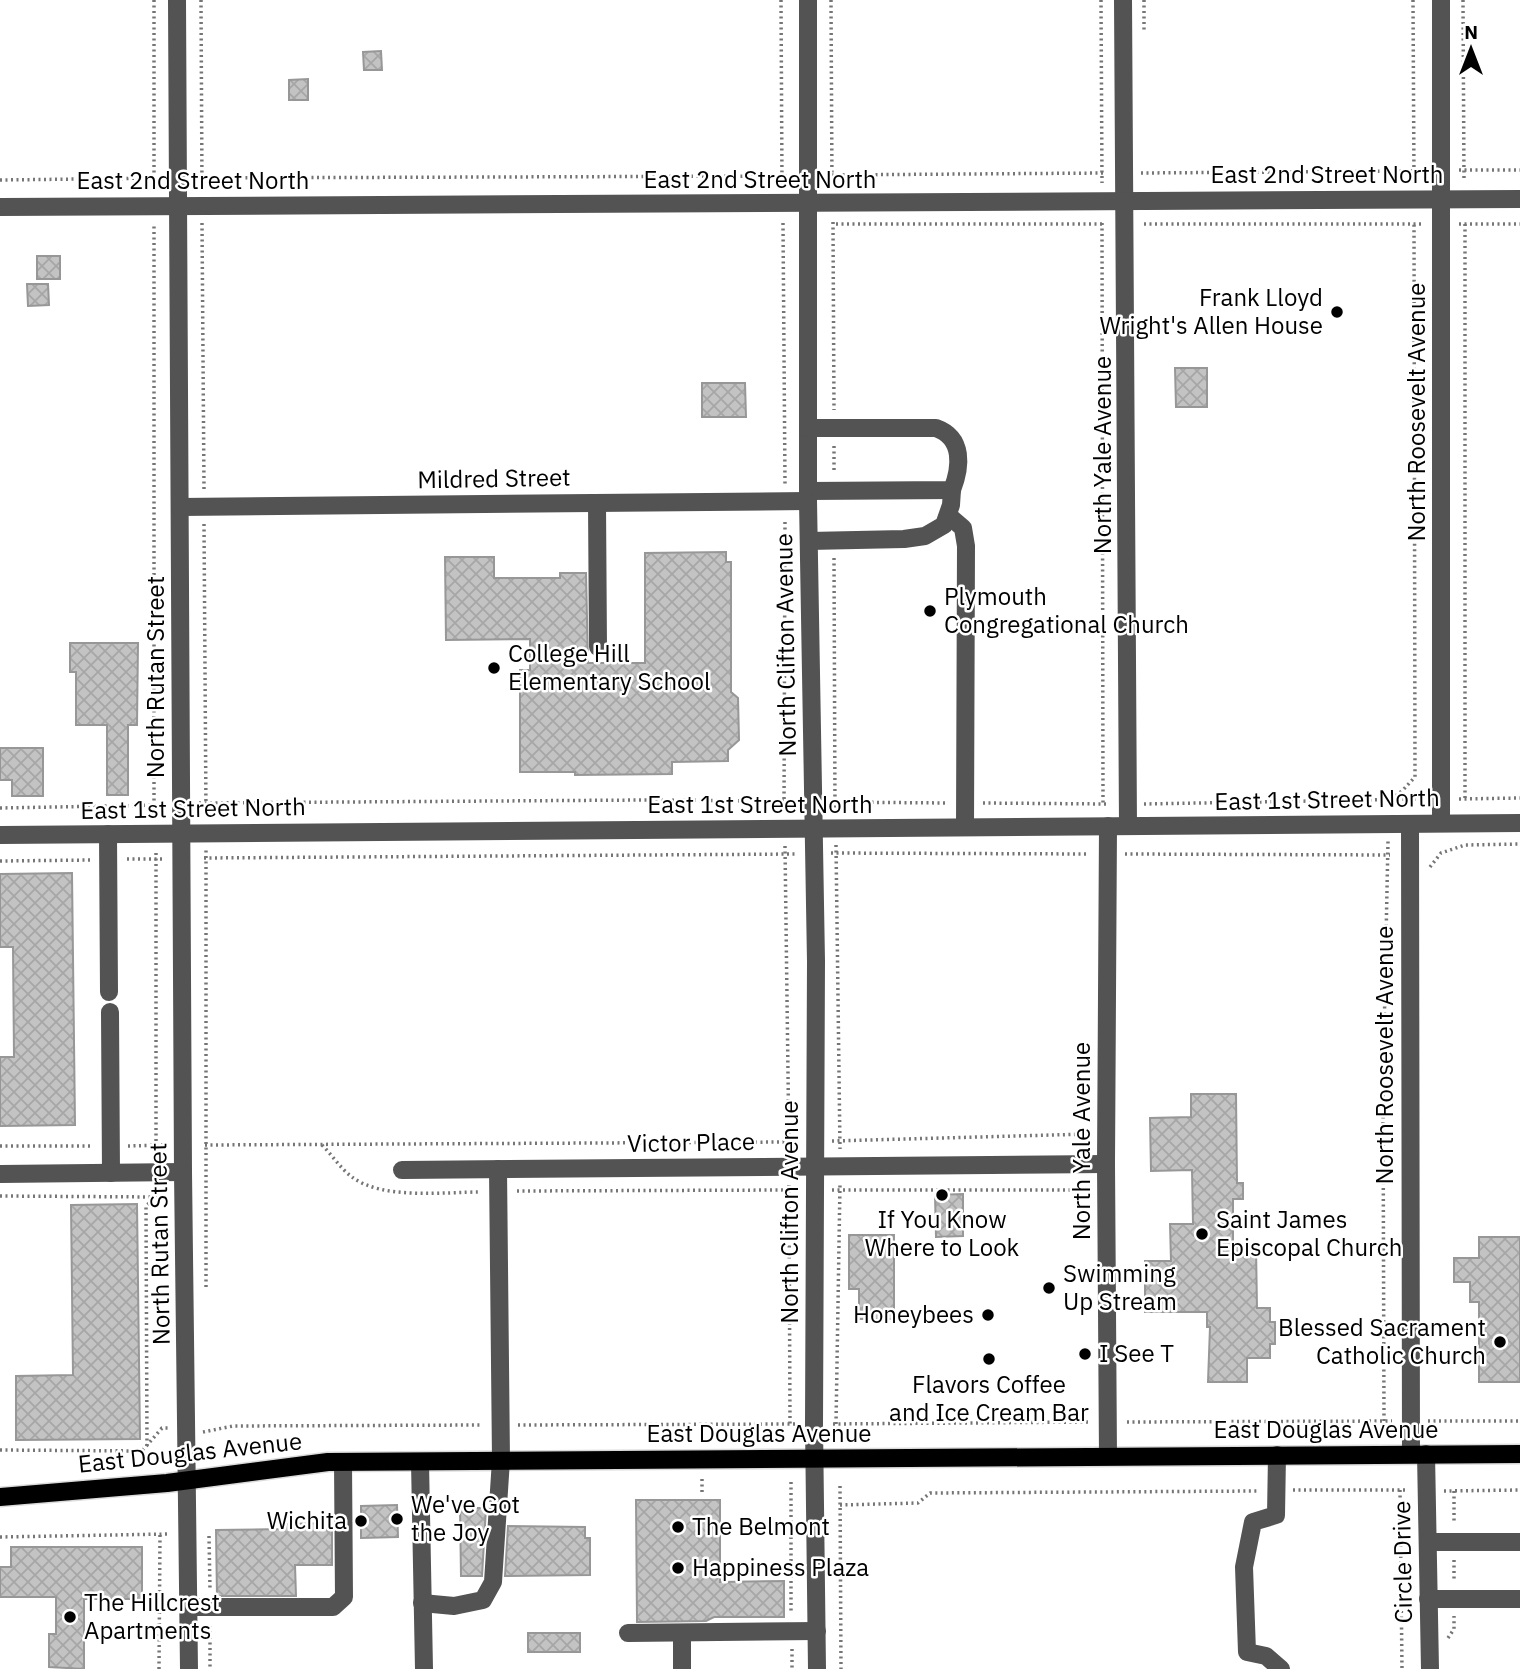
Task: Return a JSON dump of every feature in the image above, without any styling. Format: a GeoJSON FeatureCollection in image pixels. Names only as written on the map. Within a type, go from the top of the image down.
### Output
{"type":"FeatureCollection","features":[{"type":"Feature","properties":{"kind":"main road","name":"East Douglas Avenue"},"geometry":{"type":"LineString","coordinates":[[0,1497],[343,1462],[1520,1454]]}},
{"type":"Feature","properties":{"kind":"street","name":"North Rutan Street"},"geometry":{"type":"LineString","coordinates":[[177,0],[183,1172],[189,1669]]}},
{"type":"Feature","properties":{"kind":"street","name":"North Clifton Avenue"},"geometry":{"type":"LineString","coordinates":[[808,0],[808,496],[814,853],[817,1669]]}},
{"type":"Feature","properties":{"kind":"street","name":"North Yale Avenue"},"geometry":{"type":"LineString","coordinates":[[1124,0],[1128,826]]}},
{"type":"Feature","properties":{"kind":"street","name":"North Roosevelt Avenue"},"geometry":{"type":"LineString","coordinates":[[1440,823],[1441,0]]}},
{"type":"Feature","properties":{"kind":"street","name":"East 2nd Street North"},"geometry":{"type":"LineString","coordinates":[[0,207],[1520,199]]}},
{"type":"Feature","properties":{"kind":"street"},"geometry":{"type":"LineString","coordinates":[[808,428],[936,428],[945,431],[953,440],[960,466],[952,490],[949,516],[944,526],[925,536],[809,541]]}},
{"type":"Feature","properties":{"kind":"street","name":"Mildred Street"},"geometry":{"type":"LineString","coordinates":[[180,507],[785,501],[834,491],[952,490]]}},
{"type":"Feature","properties":{"kind":"street"},"geometry":{"type":"LineString","coordinates":[[597,503],[598,647]]}},
{"type":"Feature","properties":{"kind":"street"},"geometry":{"type":"LineString","coordinates":[[949,516],[963,528],[967,546],[965,827]]}},
{"type":"Feature","properties":{"kind":"street","name":"East 1st Street North"},"geometry":{"type":"LineString","coordinates":[[0,835],[1520,823]]}},
{"type":"Feature","properties":{"kind":"street","name":"North Roosevelt Avenue"},"geometry":{"type":"LineString","coordinates":[[1410,824],[1411,1421],[1419,1454]]}},
{"type":"Feature","properties":{"kind":"street","name":"North Yale Avenue"},"geometry":{"type":"LineString","coordinates":[[1102,826],[1108,854],[1097,1164],[1108,1456]]}},
{"type":"Feature","properties":{"kind":"street"},"geometry":{"type":"LineString","coordinates":[[108,834],[109,992]]}},
{"type":"Feature","properties":{"kind":"street"},"geometry":{"type":"LineString","coordinates":[[110,1012],[111,1173]]}},
{"type":"Feature","properties":{"kind":"street","name":"Victor Place"},"geometry":{"type":"LineString","coordinates":[[402,1170],[1097,1164]]}},
{"type":"Feature","properties":{"kind":"street"},"geometry":{"type":"LineString","coordinates":[[422,1603],[454,1606],[483,1600],[493,1582],[502,1461],[498,1169]]}},
{"type":"Feature","properties":{"kind":"street"},"geometry":{"type":"LineString","coordinates":[[0,1174],[183,1172]]}},
{"type":"Feature","properties":{"kind":"street","name":"Circle Drive"},"geometry":{"type":"LineString","coordinates":[[1419,1454],[1427,1492],[1430,1669]]}},
{"type":"Feature","properties":{"kind":"street"},"geometry":{"type":"LineString","coordinates":[[1277,1455],[1276,1515],[1253,1522],[1244,1567],[1247,1652],[1266,1656],[1282,1669]]}},
{"type":"Feature","properties":{"kind":"street"},"geometry":{"type":"LineString","coordinates":[[188,1607],[333,1607],[344,1597],[343,1462]]}},
{"type":"Feature","properties":{"kind":"street"},"geometry":{"type":"LineString","coordinates":[[420,1462],[424,1669]]}},
{"type":"Feature","properties":{"kind":"street"},"geometry":{"type":"LineString","coordinates":[[1428,1542],[1520,1542]]}},
{"type":"Feature","properties":{"kind":"street"},"geometry":{"type":"LineString","coordinates":[[1429,1599],[1520,1599]]}},
{"type":"Feature","properties":{"kind":"street"},"geometry":{"type":"LineString","coordinates":[[628,1633],[817,1631]]}},
{"type":"Feature","properties":{"kind":"street"},"geometry":{"type":"LineString","coordinates":[[682,1633],[682,1669]]}},
{"type":"Feature","properties":{"kind":"path"},"geometry":{"type":"LineString","coordinates":[[147,1446],[146,1206],[156,1197],[154,0]]}},
{"type":"Feature","properties":{"kind":"path"},"geometry":{"type":"LineString","coordinates":[[201,0],[206,803],[205,1299]]}},
{"type":"Feature","properties":{"kind":"path"},"geometry":{"type":"LineString","coordinates":[[781,0],[790,1424]]}},
{"type":"Feature","properties":{"kind":"path"},"geometry":{"type":"LineString","coordinates":[[831,0],[834,491]]}},
{"type":"Feature","properties":{"kind":"path"},"geometry":{"type":"LineString","coordinates":[[1087,854],[1102,826],[1103,804],[1101,0]]}},
{"type":"Feature","properties":{"kind":"path"},"geometry":{"type":"LineString","coordinates":[[1389,800],[1402,791],[1415,776],[1413,0]]}},
{"type":"Feature","properties":{"kind":"path"},"geometry":{"type":"LineString","coordinates":[[1463,0],[1465,845]]}},
{"type":"Feature","properties":{"kind":"path"},"geometry":{"type":"LineString","coordinates":[[0,180],[1520,170]]}},
{"type":"Feature","properties":{"kind":"path"},"geometry":{"type":"LineString","coordinates":[[783,224],[808,224]]}},
{"type":"Feature","properties":{"kind":"path"},"geometry":{"type":"LineString","coordinates":[[833,224],[1520,224]]}},
{"type":"Feature","properties":{"kind":"path"},"geometry":{"type":"LineString","coordinates":[[142,227],[154,227]]}},
{"type":"Feature","properties":{"kind":"path"},"geometry":{"type":"LineString","coordinates":[[179,227],[202,227]]}},
{"type":"Feature","properties":{"kind":"path"},"geometry":{"type":"LineString","coordinates":[[834,540],[840,1140],[836,1424]]}},
{"type":"Feature","properties":{"kind":"path"},"geometry":{"type":"LineString","coordinates":[[0,808],[206,803],[643,800],[1128,804],[1520,798]]}},
{"type":"Feature","properties":{"kind":"path"},"geometry":{"type":"LineString","coordinates":[[1384,1422],[1383,1086],[1389,800]]}},
{"type":"Feature","properties":{"kind":"path"},"geometry":{"type":"LineString","coordinates":[[0,861],[814,853],[1388,854],[1428,870],[1441,853],[1465,845],[1520,844]]}},
{"type":"Feature","properties":{"kind":"path"},"geometry":{"type":"LineString","coordinates":[[0,1146],[789,1142],[1088,1134],[1097,1164]]}},
{"type":"Feature","properties":{"kind":"path"},"geometry":{"type":"LineString","coordinates":[[0,1196],[156,1197]]}},
{"type":"Feature","properties":{"kind":"path"},"geometry":{"type":"LineString","coordinates":[[206,1419],[206,1432]]}},
{"type":"Feature","properties":{"kind":"path"},"geometry":{"type":"LineString","coordinates":[[0,1450],[142,1451],[162,1428],[206,1432],[233,1426],[1520,1421]]}},
{"type":"Feature","properties":{"kind":"path"},"geometry":{"type":"LineString","coordinates":[[791,1482],[792,1669]]}},
{"type":"Feature","properties":{"kind":"path"},"geometry":{"type":"LineString","coordinates":[[840,1486],[841,1669]]}},
{"type":"Feature","properties":{"kind":"path"},"geometry":{"type":"LineString","coordinates":[[1400,1490],[1402,1669]]}},
{"type":"Feature","properties":{"kind":"path"},"geometry":{"type":"LineString","coordinates":[[840,1505],[918,1503],[930,1493],[1520,1490]]}},
{"type":"Feature","properties":{"kind":"path"},"geometry":{"type":"LineString","coordinates":[[159,1669],[160,1534]]}},
{"type":"Feature","properties":{"kind":"path"},"geometry":{"type":"LineString","coordinates":[[0,1536],[187,1536]]}},
{"type":"Feature","properties":{"kind":"building"},"geometry":{"type":"Polygon","coordinates":[[[381,51],[382,70],[364,70],[363,52],[381,51]]]}},
{"type":"Feature","properties":{"kind":"building"},"geometry":{"type":"Polygon","coordinates":[[[308,79],[308,100],[289,100],[289,80],[308,79]]]}},
{"type":"Feature","properties":{"kind":"building"},"geometry":{"type":"Polygon","coordinates":[[[37,256],[60,256],[60,279],[37,279],[37,256]]]}},
{"type":"Feature","properties":{"kind":"building"},"geometry":{"type":"Polygon","coordinates":[[[27,284],[48,284],[49,305],[28,306],[27,284]]]}},
{"type":"Feature","properties":{"kind":"building"},"geometry":{"type":"Polygon","coordinates":[[[1175,368],[1207,368],[1207,407],[1176,407],[1175,368]]]}},
{"type":"Feature","properties":{"kind":"building"},"geometry":{"type":"Polygon","coordinates":[[[702,383],[745,383],[746,417],[702,417],[702,383]]]}},
{"type":"Feature","properties":{"kind":"building"},"geometry":{"type":"Polygon","coordinates":[[[726,552],[726,562],[731,562],[731,692],[738,698],[739,740],[728,750],[728,761],[672,762],[672,774],[575,775],[575,772],[520,772],[520,670],[530,670],[530,639],[446,640],[445,557],[494,557],[494,578],[560,578],[560,573],[586,573],[588,663],[645,663],[645,553],[726,552]]]}},
{"type":"Feature","properties":{"kind":"building"},"geometry":{"type":"Polygon","coordinates":[[[70,643],[138,643],[137,725],[128,725],[128,795],[107,795],[107,725],[76,725],[76,672],[70,672],[70,643]]]}},
{"type":"Feature","properties":{"kind":"building"},"geometry":{"type":"Polygon","coordinates":[[[0,748],[43,748],[43,796],[12,796],[12,780],[0,780],[0,748]]]}},
{"type":"Feature","properties":{"kind":"building"},"geometry":{"type":"Polygon","coordinates":[[[72,873],[75,1125],[0,1126],[0,1057],[14,1057],[13,947],[0,947],[0,874],[72,873]]]}},
{"type":"Feature","properties":{"kind":"building","name":"Saint James Episcopal Church"},"geometry":{"type":"Polygon","coordinates":[[[1191,1094],[1236,1094],[1237,1183],[1243,1183],[1243,1199],[1233,1199],[1233,1247],[1256,1247],[1257,1308],[1270,1308],[1270,1322],[1275,1322],[1275,1344],[1270,1344],[1270,1358],[1247,1358],[1247,1382],[1208,1382],[1210,1327],[1207,1327],[1207,1312],[1145,1312],[1145,1261],[1171,1261],[1170,1224],[1193,1224],[1192,1170],[1151,1171],[1150,1118],[1191,1117],[1191,1094]]]}},
{"type":"Feature","properties":{"kind":"building"},"geometry":{"type":"Polygon","coordinates":[[[963,1194],[963,1236],[936,1237],[935,1195],[963,1194]]]}},
{"type":"Feature","properties":{"kind":"building"},"geometry":{"type":"Polygon","coordinates":[[[137,1204],[140,1439],[16,1440],[16,1376],[73,1375],[71,1205],[137,1204]]]}},
{"type":"Feature","properties":{"kind":"building"},"geometry":{"type":"Polygon","coordinates":[[[849,1235],[894,1235],[894,1319],[859,1319],[859,1289],[849,1289],[849,1235]]]}},
{"type":"Feature","properties":{"kind":"building","name":"Blessed Sacrament Catholic Church"},"geometry":{"type":"Polygon","coordinates":[[[1479,1237],[1520,1237],[1520,1382],[1479,1382],[1479,1302],[1470,1302],[1470,1282],[1454,1282],[1454,1258],[1479,1258],[1479,1237]]]}},
{"type":"Feature","properties":{"kind":"building","name":"Happiness Plaza"},"geometry":{"type":"Polygon","coordinates":[[[636,1500],[720,1500],[720,1582],[784,1581],[784,1617],[714,1617],[706,1621],[637,1622],[636,1500]]]}},
{"type":"Feature","properties":{"kind":"building"},"geometry":{"type":"Polygon","coordinates":[[[397,1505],[398,1537],[361,1538],[361,1506],[397,1505]]]}},
{"type":"Feature","properties":{"kind":"building"},"geometry":{"type":"Polygon","coordinates":[[[460,1508],[486,1508],[482,1576],[461,1576],[460,1508]]]}},
{"type":"Feature","properties":{"kind":"building"},"geometry":{"type":"Polygon","coordinates":[[[332,1523],[332,1565],[295,1565],[296,1596],[217,1596],[216,1530],[284,1529],[284,1524],[332,1523]]]}},
{"type":"Feature","properties":{"kind":"building"},"geometry":{"type":"Polygon","coordinates":[[[508,1526],[585,1527],[585,1538],[590,1538],[590,1575],[505,1576],[508,1526]]]}},
{"type":"Feature","properties":{"kind":"building","name":"The Hillcrest Apartments"},"geometry":{"type":"Polygon","coordinates":[[[11,1547],[142,1547],[142,1599],[84,1599],[84,1669],[49,1667],[49,1634],[56,1634],[56,1597],[0,1597],[0,1567],[11,1567],[11,1547]]]}},
{"type":"Feature","properties":{"kind":"building"},"geometry":{"type":"Polygon","coordinates":[[[528,1633],[580,1633],[580,1652],[528,1652],[528,1633]]]}},
{"type":"Feature","properties":{"kind":"place","name":"Frank Lloyd Wright's Allen House"},"geometry":{"type":"Point","coordinates":[1337,312]}},
{"type":"Feature","properties":{"kind":"place","name":"Plymouth Congregational Church"},"geometry":{"type":"Point","coordinates":[930,611]}},
{"type":"Feature","properties":{"kind":"place","name":"College Hill Elementary School"},"geometry":{"type":"Point","coordinates":[494,668]}},
{"type":"Feature","properties":{"kind":"place","name":"If You Know Where to Look"},"geometry":{"type":"Point","coordinates":[942,1195]}},
{"type":"Feature","properties":{"kind":"place","name":"Saint James Episcopal Church"},"geometry":{"type":"Point","coordinates":[1202,1234]}},
{"type":"Feature","properties":{"kind":"place","name":"Swimming Up Stream"},"geometry":{"type":"Point","coordinates":[1049,1288]}},
{"type":"Feature","properties":{"kind":"place","name":"Honeybees"},"geometry":{"type":"Point","coordinates":[988,1315]}},
{"type":"Feature","properties":{"kind":"place","name":"Blessed Sacrament Catholic Church"},"geometry":{"type":"Point","coordinates":[1500,1342]}},
{"type":"Feature","properties":{"kind":"place","name":"I See T"},"geometry":{"type":"Point","coordinates":[1085,1354]}},
{"type":"Feature","properties":{"kind":"place","name":"Flavors Coffee and Ice Cream Bar"},"geometry":{"type":"Point","coordinates":[989,1359]}},
{"type":"Feature","properties":{"kind":"place","name":"We've Got the Joy"},"geometry":{"type":"Point","coordinates":[397,1519]}},
{"type":"Feature","properties":{"kind":"place","name":"Wichita"},"geometry":{"type":"Point","coordinates":[361,1521]}},
{"type":"Feature","properties":{"kind":"place","name":"The Belmont"},"geometry":{"type":"Point","coordinates":[678,1527]}},
{"type":"Feature","properties":{"kind":"place","name":"Happiness Plaza"},"geometry":{"type":"Point","coordinates":[678,1568]}},
{"type":"Feature","properties":{"kind":"place","name":"The Hillcrest Apartments"},"geometry":{"type":"Point","coordinates":[70,1617]}}]}
